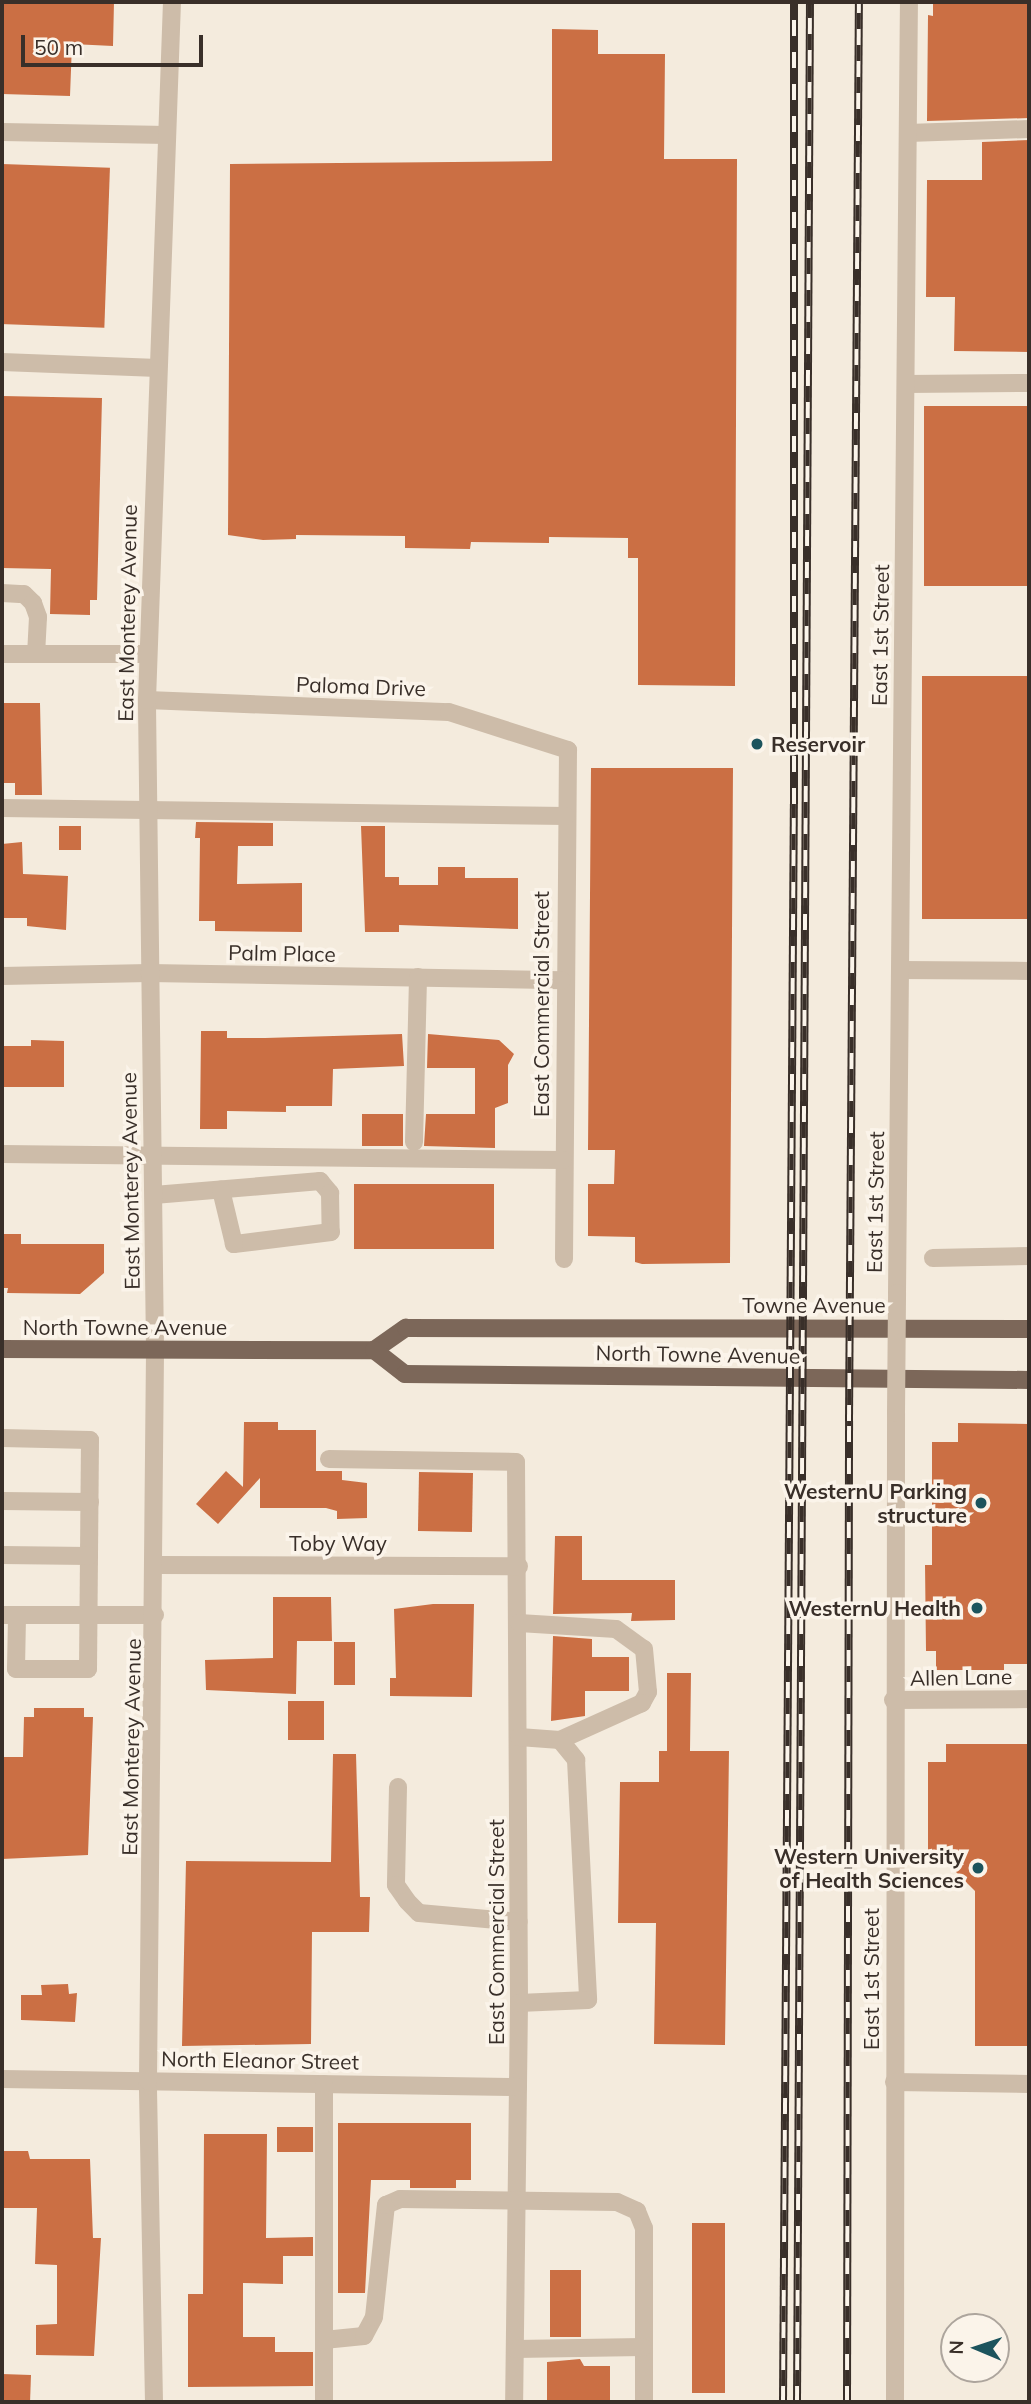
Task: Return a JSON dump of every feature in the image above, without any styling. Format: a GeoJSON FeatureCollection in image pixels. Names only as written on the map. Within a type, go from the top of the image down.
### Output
{"type":"FeatureCollection","features":[{"type":"Feature","properties":{"kind":"main road","name":"North Towne Avenue"},"geometry":{"type":"LineString","coordinates":[[2,1349],[374,1350],[406,1328],[599,1325]]}},
{"type":"Feature","properties":{"kind":"main road","name":"Towne Avenue"},"geometry":{"type":"LineString","coordinates":[[599,1325],[1029,1329]]}},
{"type":"Feature","properties":{"kind":"main road","name":"North Towne Avenue"},"geometry":{"type":"LineString","coordinates":[[374,1350],[405,1374],[1029,1380]]}},
{"type":"Feature","properties":{"kind":"street","name":"East Monterey Avenue"},"geometry":{"type":"LineString","coordinates":[[154,2402],[148,2081],[156,1564],[147,654],[172,2]]}},
{"type":"Feature","properties":{"kind":"street","name":"East 1st Street"},"geometry":{"type":"LineString","coordinates":[[895,2402],[893,1700],[909,2]]}},
{"type":"Feature","properties":{"kind":"street"},"geometry":{"type":"LineString","coordinates":[[908,133],[1029,129]]}},
{"type":"Feature","properties":{"kind":"street"},"geometry":{"type":"LineString","coordinates":[[2,132],[167,135]]}},
{"type":"Feature","properties":{"kind":"street"},"geometry":{"type":"LineString","coordinates":[[2,362],[158,368]]}},
{"type":"Feature","properties":{"kind":"street"},"geometry":{"type":"LineString","coordinates":[[906,384],[1029,383]]}},
{"type":"Feature","properties":{"kind":"street"},"geometry":{"type":"LineString","coordinates":[[2,593],[24,594],[33,603],[36,654]]}},
{"type":"Feature","properties":{"kind":"street"},"geometry":{"type":"LineString","coordinates":[[2,654],[147,654]]}},
{"type":"Feature","properties":{"kind":"street","name":"Paloma Drive"},"geometry":{"type":"LineString","coordinates":[[147,700],[449,712],[568,750]]}},
{"type":"Feature","properties":{"kind":"street","name":"East Commercial Street"},"geometry":{"type":"LineString","coordinates":[[564,1259],[562,980],[568,750]]}},
{"type":"Feature","properties":{"kind":"street"},"geometry":{"type":"LineString","coordinates":[[2,808],[566,816]]}},
{"type":"Feature","properties":{"kind":"street"},"geometry":{"type":"LineString","coordinates":[[900,970],[1029,971]]}},
{"type":"Feature","properties":{"kind":"street","name":"Palm Place"},"geometry":{"type":"LineString","coordinates":[[2,976],[149,974],[562,980]]}},
{"type":"Feature","properties":{"kind":"street"},"geometry":{"type":"LineString","coordinates":[[414,1142],[418,978]]}},
{"type":"Feature","properties":{"kind":"street"},"geometry":{"type":"LineString","coordinates":[[2,1154],[563,1160]]}},
{"type":"Feature","properties":{"kind":"street"},"geometry":{"type":"LineString","coordinates":[[154,1195],[320,1181],[330,1193],[331,1231],[234,1244],[221,1190]]}},
{"type":"Feature","properties":{"kind":"street"},"geometry":{"type":"LineString","coordinates":[[933,1258],[1029,1256]]}},
{"type":"Feature","properties":{"kind":"street"},"geometry":{"type":"LineString","coordinates":[[2,1438],[90,1440],[90,1502],[89,1556],[89,1615],[88,1669],[16,1669],[9,1615],[89,1615],[155,1615]]}},
{"type":"Feature","properties":{"kind":"street","name":"East Commercial Street"},"geometry":{"type":"LineString","coordinates":[[329,1459],[516,1462],[519,1566],[519,2003],[514,2402]]}},
{"type":"Feature","properties":{"kind":"street"},"geometry":{"type":"LineString","coordinates":[[2,1501],[90,1502]]}},
{"type":"Feature","properties":{"kind":"street"},"geometry":{"type":"LineString","coordinates":[[2,1555],[89,1556]]}},
{"type":"Feature","properties":{"kind":"street","name":"Toby Way"},"geometry":{"type":"LineString","coordinates":[[156,1564],[519,1566]]}},
{"type":"Feature","properties":{"kind":"street"},"geometry":{"type":"LineString","coordinates":[[519,1623],[616,1629],[644,1649],[648,1692],[642,1703],[560,1741],[519,1737]]}},
{"type":"Feature","properties":{"kind":"street","name":"Allen Lane"},"geometry":{"type":"LineString","coordinates":[[893,1700],[1029,1699]]}},
{"type":"Feature","properties":{"kind":"street"},"geometry":{"type":"LineString","coordinates":[[519,2003],[588,2000],[576,1759],[560,1741]]}},
{"type":"Feature","properties":{"kind":"street"},"geometry":{"type":"LineString","coordinates":[[398,1787],[396,1885],[407,1901],[419,1913],[519,1922]]}},
{"type":"Feature","properties":{"kind":"street","name":"North Eleanor Street"},"geometry":{"type":"LineString","coordinates":[[2,2079],[518,2087]]}},
{"type":"Feature","properties":{"kind":"street"},"geometry":{"type":"LineString","coordinates":[[894,2082],[1029,2084]]}},
{"type":"Feature","properties":{"kind":"street"},"geometry":{"type":"LineString","coordinates":[[324,2084],[324,2402]]}},
{"type":"Feature","properties":{"kind":"street"},"geometry":{"type":"LineString","coordinates":[[324,2340],[364,2336],[374,2318],[386,2205],[400,2199],[617,2202],[637,2211],[644,2228],[644,2402]]}},
{"type":"Feature","properties":{"kind":"street"},"geometry":{"type":"LineString","coordinates":[[515,2349],[643,2347]]}},
{"type":"Feature","properties":{"kind":"building"},"geometry":{"type":"Polygon","coordinates":[[[2,2],[114,2],[113,46],[72,44],[70,96],[2,94],[2,2]]]}},
{"type":"Feature","properties":{"kind":"building"},"geometry":{"type":"Polygon","coordinates":[[[933,2],[1029,2],[1029,118],[927,121],[928,15],[933,16],[933,2]]]}},
{"type":"Feature","properties":{"kind":"building"},"geometry":{"type":"Polygon","coordinates":[[[552,29],[598,30],[598,54],[665,54],[664,159],[737,159],[735,686],[638,685],[638,558],[628,558],[628,538],[549,537],[549,543],[471,542],[470,549],[405,548],[405,536],[296,535],[296,539],[263,540],[228,535],[230,164],[552,161],[552,29]]]}},
{"type":"Feature","properties":{"kind":"building"},"geometry":{"type":"Polygon","coordinates":[[[1029,140],[1029,352],[954,351],[955,297],[926,297],[927,180],[982,180],[982,142],[1029,140]]]}},
{"type":"Feature","properties":{"kind":"building"},"geometry":{"type":"Polygon","coordinates":[[[2,164],[110,168],[104,328],[2,324],[2,164]]]}},
{"type":"Feature","properties":{"kind":"building"},"geometry":{"type":"Polygon","coordinates":[[[2,396],[102,398],[97,600],[90,600],[90,615],[50,614],[51,569],[2,568],[2,396]]]}},
{"type":"Feature","properties":{"kind":"building"},"geometry":{"type":"Polygon","coordinates":[[[924,406],[1029,406],[1029,586],[924,586],[924,406]]]}},
{"type":"Feature","properties":{"kind":"building"},"geometry":{"type":"Polygon","coordinates":[[[922,676],[1029,676],[1029,919],[922,919],[922,676]]]}},
{"type":"Feature","properties":{"kind":"building"},"geometry":{"type":"Polygon","coordinates":[[[2,703],[40,703],[42,795],[15,795],[15,783],[2,783],[2,703]]]}},
{"type":"Feature","properties":{"kind":"building"},"geometry":{"type":"Polygon","coordinates":[[[591,768],[733,768],[730,1263],[642,1264],[635,1262],[635,1237],[588,1236],[588,1184],[614,1184],[615,1150],[588,1150],[591,768]]]}},
{"type":"Feature","properties":{"kind":"building"},"geometry":{"type":"Polygon","coordinates":[[[196,822],[273,823],[273,846],[238,846],[237,884],[302,883],[302,932],[215,931],[215,921],[199,921],[200,838],[195,838],[196,822]]]}},
{"type":"Feature","properties":{"kind":"building"},"geometry":{"type":"Polygon","coordinates":[[[59,826],[81,826],[81,850],[59,850],[59,826]]]}},
{"type":"Feature","properties":{"kind":"building"},"geometry":{"type":"Polygon","coordinates":[[[361,826],[385,826],[385,877],[399,877],[399,885],[438,885],[438,867],[465,867],[465,878],[518,878],[518,929],[399,925],[399,932],[365,932],[361,826]]]}},
{"type":"Feature","properties":{"kind":"building"},"geometry":{"type":"Polygon","coordinates":[[[22,842],[23,874],[68,876],[66,930],[27,926],[27,918],[2,918],[2,844],[22,842]]]}},
{"type":"Feature","properties":{"kind":"building"},"geometry":{"type":"Polygon","coordinates":[[[201,1031],[227,1031],[227,1038],[402,1034],[404,1066],[333,1069],[332,1106],[286,1106],[286,1112],[227,1111],[227,1129],[200,1129],[201,1031]]]}},
{"type":"Feature","properties":{"kind":"building"},"geometry":{"type":"Polygon","coordinates":[[[428,1034],[499,1040],[514,1054],[508,1065],[508,1103],[495,1108],[495,1148],[424,1146],[426,1114],[475,1114],[475,1068],[427,1068],[428,1034]]]}},
{"type":"Feature","properties":{"kind":"building"},"geometry":{"type":"Polygon","coordinates":[[[31,1040],[64,1041],[64,1087],[2,1087],[2,1046],[31,1046],[31,1040]]]}},
{"type":"Feature","properties":{"kind":"building"},"geometry":{"type":"Polygon","coordinates":[[[362,1114],[403,1114],[403,1146],[362,1146],[362,1114]]]}},
{"type":"Feature","properties":{"kind":"building"},"geometry":{"type":"Polygon","coordinates":[[[354,1184],[494,1184],[494,1249],[354,1249],[354,1184]]]}},
{"type":"Feature","properties":{"kind":"building"},"geometry":{"type":"Polygon","coordinates":[[[2,1234],[21,1234],[21,1244],[104,1244],[104,1273],[80,1294],[7,1293],[8,1288],[2,1288],[2,1234]]]}},
{"type":"Feature","properties":{"kind":"building"},"geometry":{"type":"Polygon","coordinates":[[[244,1422],[278,1422],[278,1430],[316,1430],[316,1471],[342,1471],[342,1480],[367,1483],[367,1518],[337,1519],[337,1511],[326,1508],[260,1508],[260,1478],[218,1524],[196,1504],[226,1471],[243,1487],[244,1422]]]}},
{"type":"Feature","properties":{"kind":"building"},"geometry":{"type":"Polygon","coordinates":[[[958,1423],[1029,1424],[1029,1664],[1004,1664],[1004,1670],[936,1670],[936,1651],[926,1651],[925,1565],[932,1565],[932,1442],[958,1442],[958,1423]]]}},
{"type":"Feature","properties":{"kind":"building"},"geometry":{"type":"Polygon","coordinates":[[[419,1472],[473,1473],[472,1532],[418,1531],[419,1472]]]}},
{"type":"Feature","properties":{"kind":"building"},"geometry":{"type":"Polygon","coordinates":[[[555,1536],[582,1536],[582,1580],[675,1580],[675,1620],[631,1621],[632,1613],[553,1614],[555,1536]]]}},
{"type":"Feature","properties":{"kind":"building"},"geometry":{"type":"Polygon","coordinates":[[[273,1597],[331,1597],[332,1641],[297,1641],[296,1694],[206,1690],[205,1660],[273,1658],[273,1597]]]}},
{"type":"Feature","properties":{"kind":"building"},"geometry":{"type":"Polygon","coordinates":[[[433,1604],[474,1604],[472,1697],[390,1696],[390,1678],[396,1678],[394,1609],[433,1604]]]}},
{"type":"Feature","properties":{"kind":"building"},"geometry":{"type":"Polygon","coordinates":[[[553,1636],[592,1639],[592,1657],[629,1657],[629,1691],[585,1691],[585,1716],[551,1721],[553,1636]]]}},
{"type":"Feature","properties":{"kind":"building"},"geometry":{"type":"Polygon","coordinates":[[[334,1642],[355,1642],[355,1685],[334,1685],[334,1642]]]}},
{"type":"Feature","properties":{"kind":"building"},"geometry":{"type":"Polygon","coordinates":[[[667,1673],[691,1673],[690,1751],[729,1751],[725,2045],[654,2044],[656,1923],[618,1923],[620,1782],[659,1782],[659,1751],[667,1751],[667,1673]]]}},
{"type":"Feature","properties":{"kind":"building"},"geometry":{"type":"Polygon","coordinates":[[[288,1701],[324,1701],[324,1740],[288,1740],[288,1701]]]}},
{"type":"Feature","properties":{"kind":"building"},"geometry":{"type":"Polygon","coordinates":[[[34,1708],[84,1708],[84,1717],[93,1717],[88,1855],[2,1859],[2,1757],[23,1757],[24,1717],[34,1717],[34,1708]]]}},
{"type":"Feature","properties":{"kind":"building"},"geometry":{"type":"Polygon","coordinates":[[[946,1744],[1029,1744],[1029,2046],[975,2046],[975,1891],[937,1853],[928,1853],[928,1762],[946,1762],[946,1744]]]}},
{"type":"Feature","properties":{"kind":"building"},"geometry":{"type":"Polygon","coordinates":[[[333,1754],[356,1754],[360,1897],[370,1897],[369,1932],[312,1932],[311,2044],[182,2046],[186,1861],[331,1862],[333,1754]]]}},
{"type":"Feature","properties":{"kind":"building"},"geometry":{"type":"Polygon","coordinates":[[[68,1984],[69,1994],[77,1993],[75,2022],[21,2020],[21,1995],[42,1995],[41,1985],[68,1984]]]}},
{"type":"Feature","properties":{"kind":"building"},"geometry":{"type":"Polygon","coordinates":[[[338,2123],[471,2123],[471,2180],[456,2180],[456,2188],[410,2188],[410,2180],[371,2180],[365,2293],[338,2293],[338,2123]]]}},
{"type":"Feature","properties":{"kind":"building"},"geometry":{"type":"Polygon","coordinates":[[[277,2127],[313,2127],[313,2152],[277,2152],[277,2127]]]}},
{"type":"Feature","properties":{"kind":"building"},"geometry":{"type":"Polygon","coordinates":[[[204,2134],[267,2134],[266,2238],[313,2237],[313,2256],[283,2256],[283,2284],[243,2283],[243,2337],[275,2337],[275,2352],[313,2352],[313,2386],[188,2387],[188,2294],[203,2294],[204,2134]]]}},
{"type":"Feature","properties":{"kind":"building"},"geometry":{"type":"Polygon","coordinates":[[[2,2151],[28,2151],[30,2159],[90,2159],[93,2238],[101,2238],[94,2356],[36,2355],[36,2325],[57,2324],[57,2265],[35,2264],[37,2208],[2,2208],[2,2151]]]}},
{"type":"Feature","properties":{"kind":"building"},"geometry":{"type":"Polygon","coordinates":[[[692,2223],[725,2223],[725,2393],[692,2393],[692,2223]]]}},
{"type":"Feature","properties":{"kind":"building"},"geometry":{"type":"Polygon","coordinates":[[[550,2270],[581,2270],[581,2337],[550,2337],[550,2270]]]}},
{"type":"Feature","properties":{"kind":"building"},"geometry":{"type":"Polygon","coordinates":[[[580,2359],[584,2366],[610,2366],[610,2402],[547,2402],[547,2362],[580,2359]]]}},
{"type":"Feature","properties":{"kind":"building"},"geometry":{"type":"Polygon","coordinates":[[[2,2374],[31,2375],[30,2402],[2,2402],[2,2374]]]}},
{"type":"Feature","properties":{"kind":"railway"},"geometry":{"type":"LineString","coordinates":[[783,2402],[794,804],[794,2]]}},
{"type":"Feature","properties":{"kind":"railway"},"geometry":{"type":"LineString","coordinates":[[797,2402],[810,2]]}},
{"type":"Feature","properties":{"kind":"railway"},"geometry":{"type":"LineString","coordinates":[[847,2402],[849,1421],[859,2]]}},
{"type":"Feature","properties":{"kind":"place","name":"Reservoir"},"geometry":{"type":"Point","coordinates":[757,744]}},
{"type":"Feature","properties":{"kind":"place","name":"WesternU Parking structure"},"geometry":{"type":"Point","coordinates":[981,1503]}},
{"type":"Feature","properties":{"kind":"place","name":"WesternU Health"},"geometry":{"type":"Point","coordinates":[977,1608]}},
{"type":"Feature","properties":{"kind":"place","name":"Western University of Health Sciences"},"geometry":{"type":"Point","coordinates":[978,1868]}}]}
